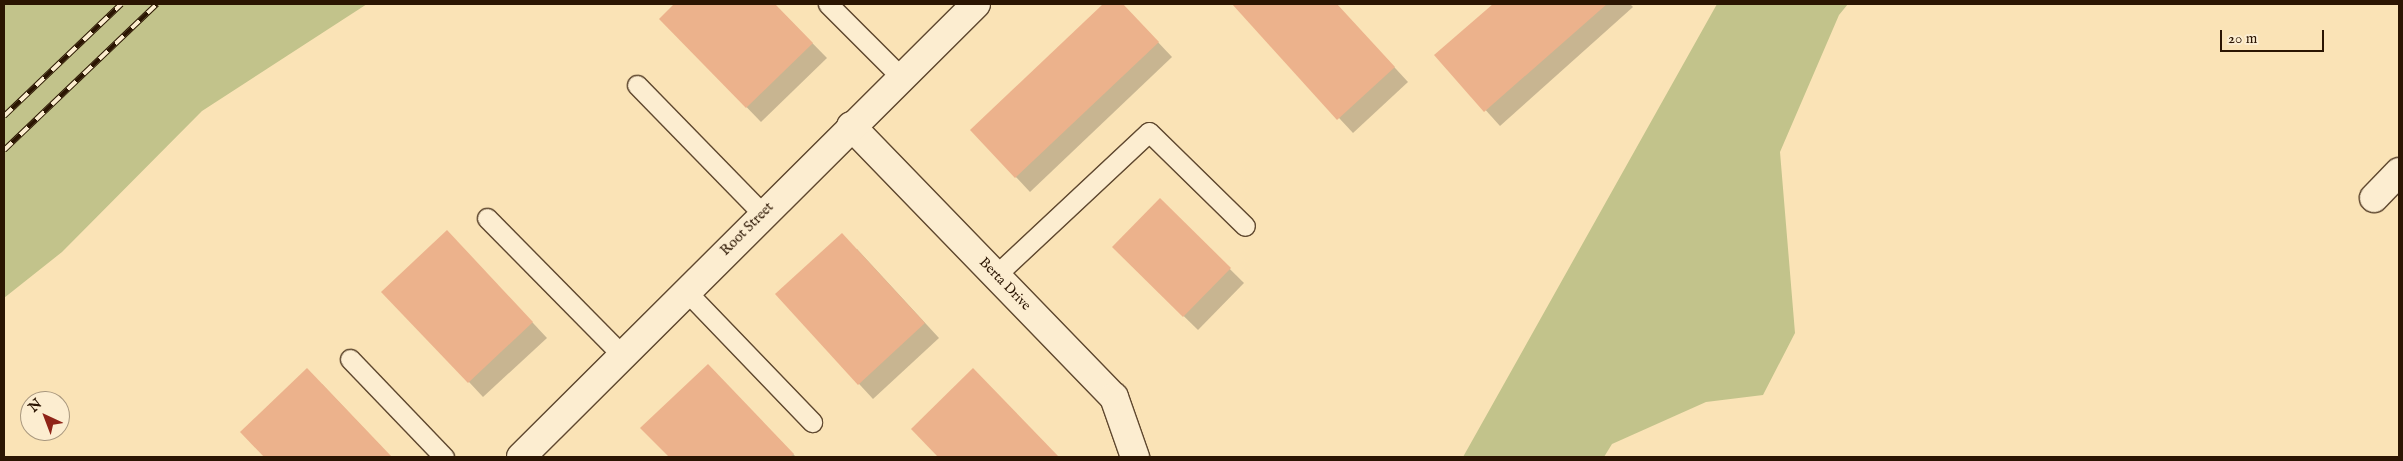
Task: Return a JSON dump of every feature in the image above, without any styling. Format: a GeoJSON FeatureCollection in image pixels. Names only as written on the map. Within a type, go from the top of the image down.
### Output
{"type":"FeatureCollection","features":[{"type":"Feature","properties":{"kind":"street","name":"Root Street"},"geometry":{"type":"LineString","coordinates":[[521,457],[851,126],[976,4]]}},
{"type":"Feature","properties":{"kind":"street","name":"Berta Drive"},"geometry":{"type":"LineString","coordinates":[[851,126],[1114,397],[1135,457]]}},
{"type":"Feature","properties":{"kind":"street"},"geometry":{"type":"LineString","coordinates":[[2374,198],[2399,172]]}},
{"type":"Feature","properties":{"kind":"lane"},"geometry":{"type":"LineString","coordinates":[[828,4],[901,77]]}},
{"type":"Feature","properties":{"kind":"lane"},"geometry":{"type":"LineString","coordinates":[[637,86],[763,214]]}},
{"type":"Feature","properties":{"kind":"lane"},"geometry":{"type":"LineString","coordinates":[[996,275],[1149,132],[1245,226]]}},
{"type":"Feature","properties":{"kind":"lane"},"geometry":{"type":"LineString","coordinates":[[488,218],[622,355]]}},
{"type":"Feature","properties":{"kind":"lane"},"geometry":{"type":"LineString","coordinates":[[686,291],[812,422]]}},
{"type":"Feature","properties":{"kind":"lane"},"geometry":{"type":"LineString","coordinates":[[350,360],[444,457]]}},
{"type":"Feature","properties":{"kind":"green space"},"geometry":{"type":"Polygon","coordinates":[[[4,4],[367,4],[202,111],[62,252],[4,298],[4,4]]]}},
{"type":"Feature","properties":{"kind":"green space"},"geometry":{"type":"Polygon","coordinates":[[[1717,4],[1848,4],[1839,15],[1780,152],[1795,333],[1763,395],[1706,402],[1612,444],[1604,457],[1463,457],[1717,4]]]}},
{"type":"Feature","properties":{"kind":"building"},"geometry":{"type":"Polygon","coordinates":[[[674,4],[775,4],[813,43],[746,108],[659,19],[674,4]]]}},
{"type":"Feature","properties":{"kind":"building"},"geometry":{"type":"Polygon","coordinates":[[[1103,4],[1123,4],[1159,42],[1015,178],[970,130],[1103,4]]]}},
{"type":"Feature","properties":{"kind":"building"},"geometry":{"type":"Polygon","coordinates":[[[1232,4],[1337,4],[1395,67],[1337,120],[1232,4]]]}},
{"type":"Feature","properties":{"kind":"building"},"geometry":{"type":"Polygon","coordinates":[[[1493,4],[1607,4],[1484,112],[1434,55],[1493,4]]]}},
{"type":"Feature","properties":{"kind":"building"},"geometry":{"type":"Polygon","coordinates":[[[1160,198],[1231,268],[1183,317],[1112,247],[1160,198]]]}},
{"type":"Feature","properties":{"kind":"building"},"geometry":{"type":"Polygon","coordinates":[[[447,230],[533,322],[468,383],[381,292],[447,230]]]}},
{"type":"Feature","properties":{"kind":"building"},"geometry":{"type":"Polygon","coordinates":[[[842,233],[925,323],[858,385],[775,294],[842,233]]]}},
{"type":"Feature","properties":{"kind":"building"},"geometry":{"type":"Polygon","coordinates":[[[708,364],[794,454],[790,457],[669,457],[640,428],[708,364]]]}},
{"type":"Feature","properties":{"kind":"building"},"geometry":{"type":"Polygon","coordinates":[[[307,368],[392,457],[264,457],[240,432],[307,368]]]}},
{"type":"Feature","properties":{"kind":"building"},"geometry":{"type":"Polygon","coordinates":[[[973,368],[1059,457],[938,457],[911,429],[973,368]]]}},
{"type":"Feature","properties":{"kind":"railway"},"geometry":{"type":"LineString","coordinates":[[4,116],[121,4]]}},
{"type":"Feature","properties":{"kind":"railway"},"geometry":{"type":"LineString","coordinates":[[4,150],[157,4]]}}]}
